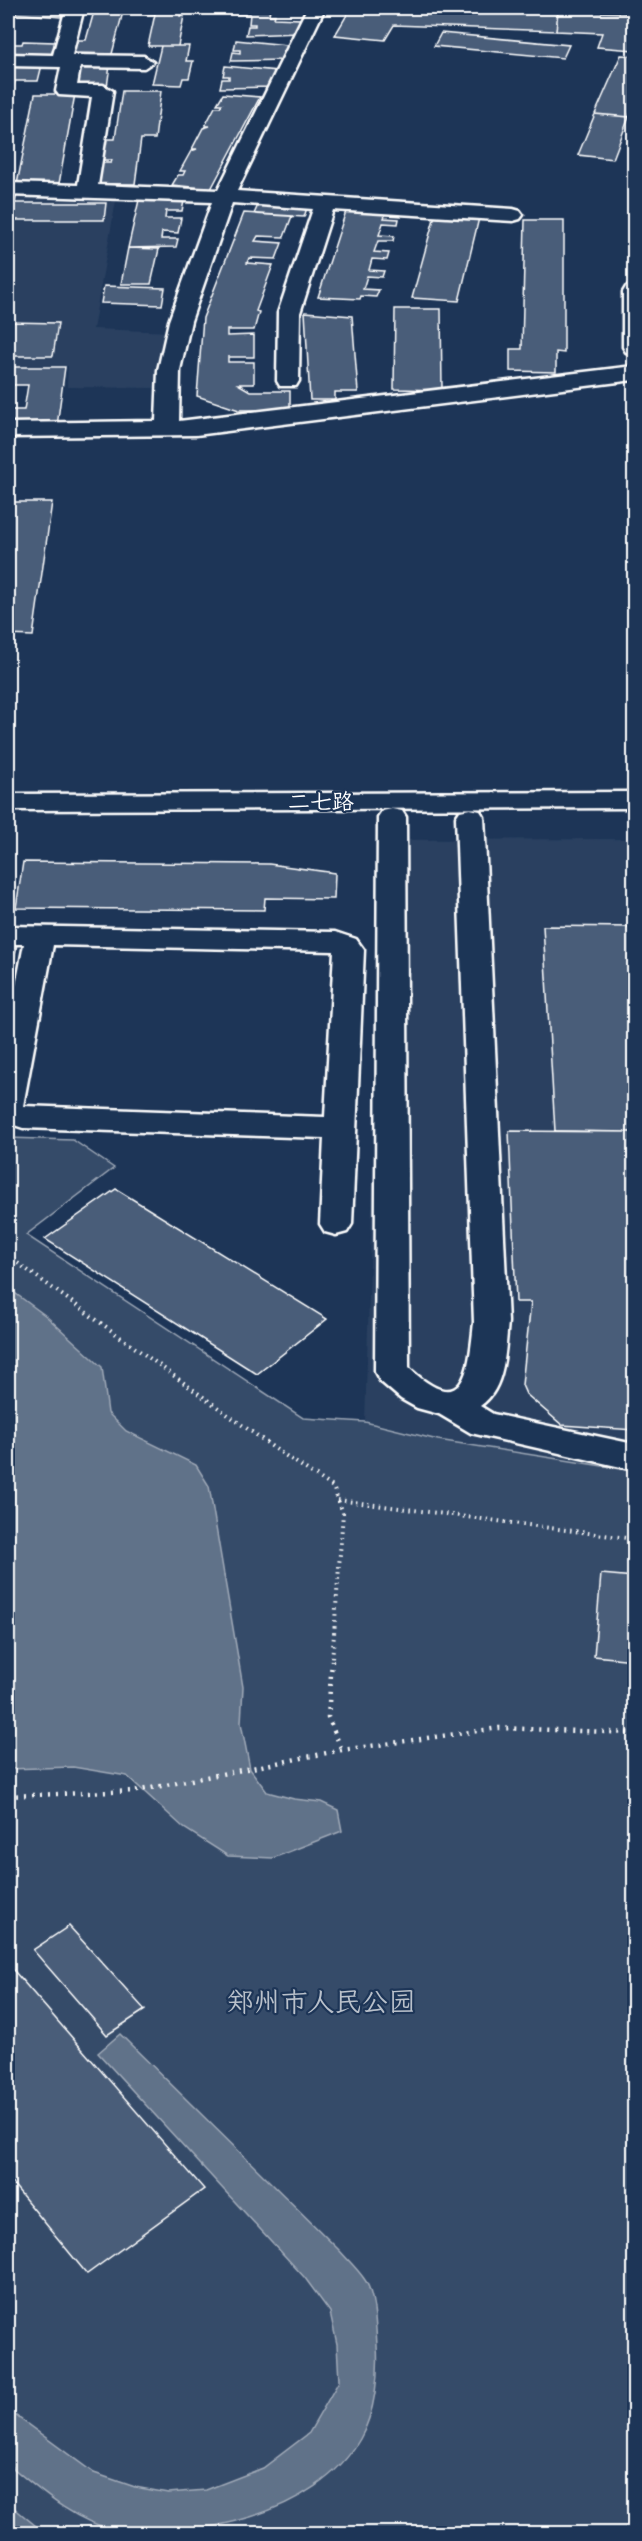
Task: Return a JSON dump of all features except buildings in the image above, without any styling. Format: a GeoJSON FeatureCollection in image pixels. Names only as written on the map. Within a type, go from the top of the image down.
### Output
{"type":"FeatureCollection","features":[{"type":"Feature","properties":{"kind":"street"},"geometry":{"type":"LineString","coordinates":[[75,8],[66,61],[66,91],[103,91],[87,190]]}},
{"type":"Feature","properties":{"kind":"street"},"geometry":{"type":"LineString","coordinates":[[166,429],[169,370],[180,321],[224,197],[316,8]]}},
{"type":"Feature","properties":{"kind":"street"},"geometry":{"type":"LineString","coordinates":[[8,60],[144,62]]}},
{"type":"Feature","properties":{"kind":"street"},"geometry":{"type":"LineString","coordinates":[[8,189],[87,190],[224,197],[513,215]]}},
{"type":"Feature","properties":{"kind":"street"},"geometry":{"type":"LineString","coordinates":[[288,381],[289,313],[325,203]]}},
{"type":"Feature","properties":{"kind":"street"},"geometry":{"type":"LineString","coordinates":[[634,292],[634,339]]}},
{"type":"Feature","properties":{"kind":"street"},"geometry":{"type":"LineString","coordinates":[[8,430],[196,428],[634,373]]}},
{"type":"Feature","properties":{"kind":"street","name":"二七路"},"geometry":{"type":"LineString","coordinates":[[8,802],[634,800]]}},
{"type":"Feature","properties":{"kind":"street","name":"二七路"},"geometry":{"type":"LineString","coordinates":[[8,818],[634,816]]}},
{"type":"Feature","properties":{"kind":"street"},"geometry":{"type":"LineString","coordinates":[[392,817],[392,1372],[407,1387],[432,1402],[448,1403],[466,1400],[480,1387],[491,1322],[470,817]]}},
{"type":"Feature","properties":{"kind":"street"},"geometry":{"type":"LineString","coordinates":[[8,935],[335,941],[346,945],[349,950],[336,1224]]}},
{"type":"Feature","properties":{"kind":"street"},"geometry":{"type":"LineString","coordinates":[[40,936],[8,1106],[11,1113],[23,1118],[340,1128]]}},
{"type":"Feature","properties":{"kind":"street"},"geometry":{"type":"LineString","coordinates":[[448,1403],[483,1424],[634,1457]]}},
{"type":"Feature","properties":{"kind":"path"},"geometry":{"type":"LineString","coordinates":[[8,1256],[274,1448],[333,1487],[343,1513],[328,1717],[342,1750]]}},
{"type":"Feature","properties":{"kind":"path"},"geometry":{"type":"LineString","coordinates":[[338,1500],[634,1539]]}},
{"type":"Feature","properties":{"kind":"path"},"geometry":{"type":"LineString","coordinates":[[8,1796],[136,1791],[342,1750],[499,1728],[634,1733]]}},
{"type":"Feature","properties":{"kind":"shaded area"},"geometry":{"type":"Polygon","coordinates":[[[8,192],[117,195],[93,329],[172,332],[159,388],[67,387],[68,366],[8,366],[8,192]]]}},
{"type":"Feature","properties":{"kind":"shaded area"},"geometry":{"type":"Polygon","coordinates":[[[634,839],[634,1471],[438,1440],[365,1422],[381,924],[377,840],[634,839]]]}},
{"type":"Feature","properties":{"kind":"shaded area"},"geometry":{"type":"Polygon","coordinates":[[[8,1288],[46,1316],[102,1367],[108,1413],[126,1431],[196,1465],[209,1486],[243,1687],[241,1723],[250,1769],[267,1792],[294,1799],[321,1802],[338,1810],[342,1831],[273,1858],[228,1856],[184,1828],[127,1776],[73,1767],[8,1769],[8,1288]]]}},
{"type":"Feature","properties":{"kind":"shaded area"},"geometry":{"type":"Polygon","coordinates":[[[120,2034],[356,2268],[368,2286],[373,2302],[377,2346],[376,2381],[369,2418],[360,2439],[340,2465],[315,2486],[285,2504],[251,2517],[216,2526],[181,2531],[114,2530],[70,2512],[8,2464],[8,2410],[94,2473],[135,2487],[168,2493],[206,2490],[263,2468],[309,2433],[339,2381],[337,2344],[330,2312],[305,2278],[98,2053],[120,2034]]]}},
{"type":"Feature","properties":{"kind":"shaded area"},"geometry":{"type":"Polygon","coordinates":[[[8,2503],[41,2530],[51,2533],[8,2533],[8,2503]]]}},
{"type":"Feature","properties":{"kind":"green space","name":"郑州市人民公园"},"geometry":{"type":"Polygon","coordinates":[[[8,1138],[73,1140],[114,1168],[26,1235],[303,1418],[365,1422],[438,1440],[634,1471],[634,2533],[8,2534],[8,1138]]]}}]}
